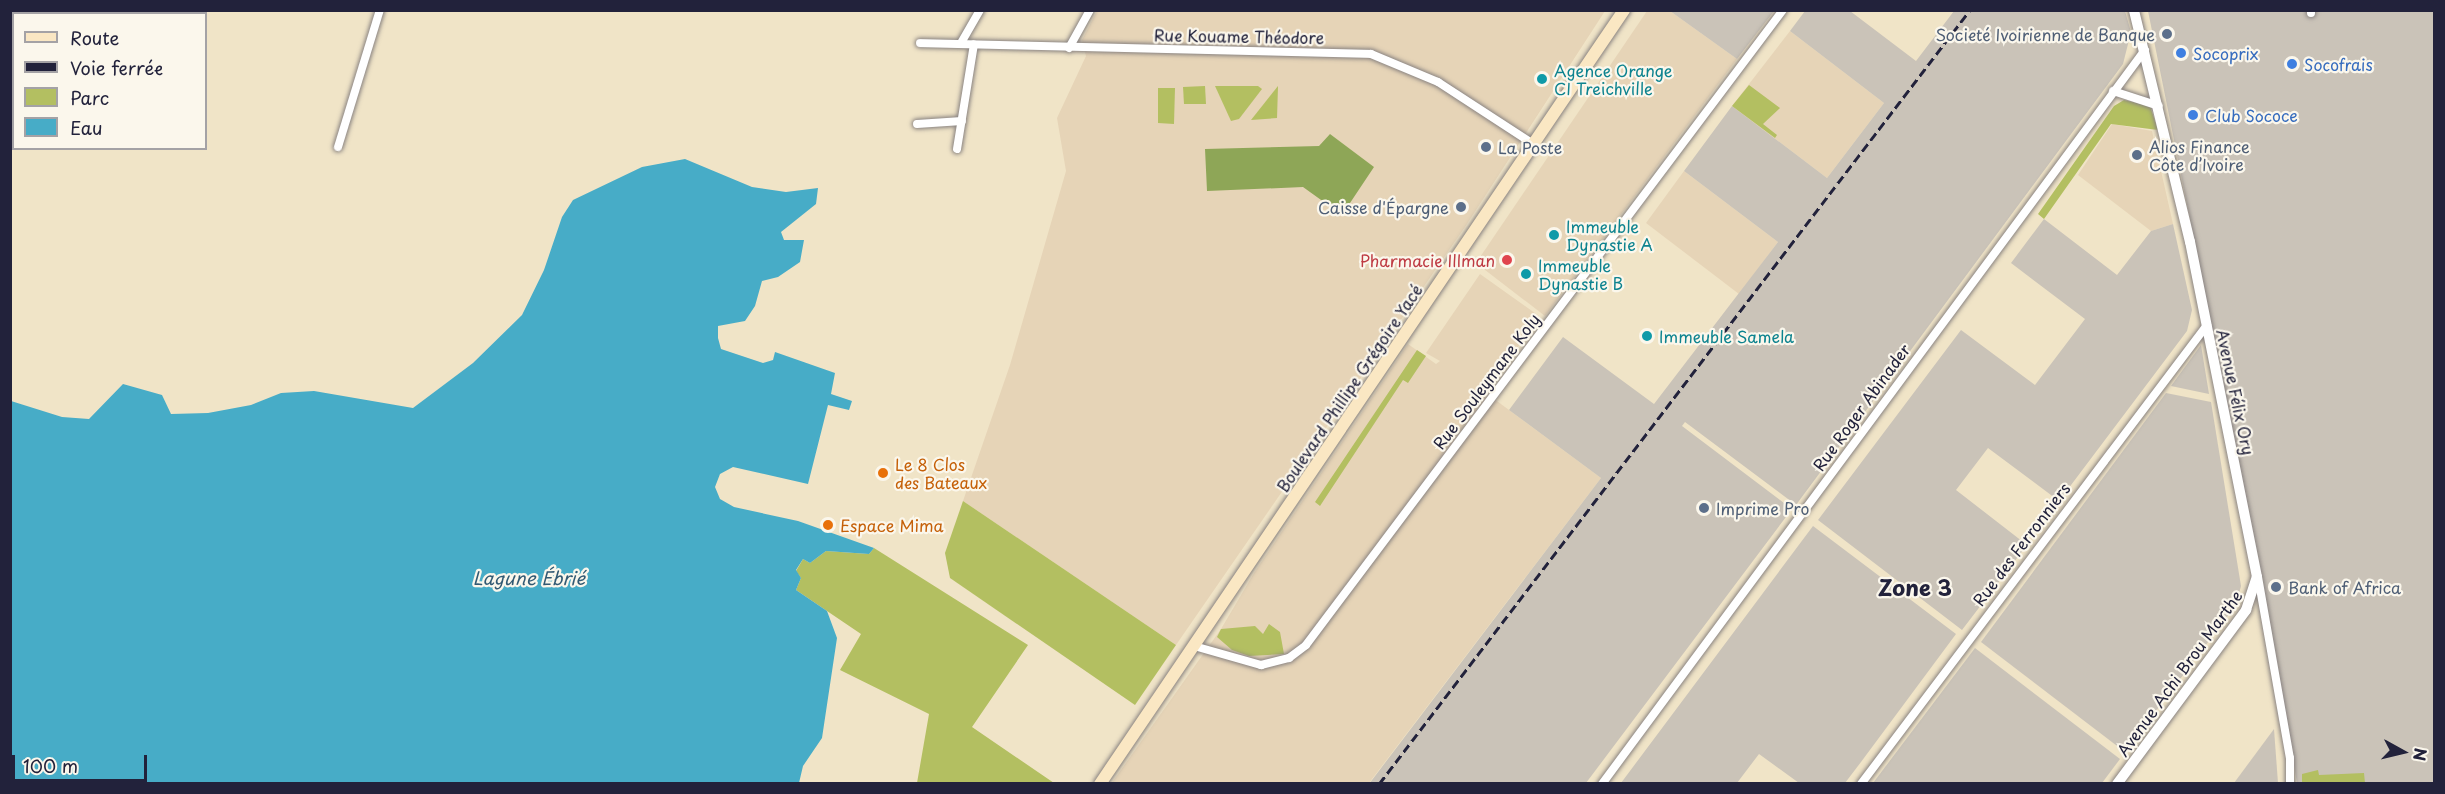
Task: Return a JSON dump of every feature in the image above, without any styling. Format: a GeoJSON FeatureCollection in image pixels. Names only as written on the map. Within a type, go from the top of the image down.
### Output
{"type":"FeatureCollection","features":[{"type":"Feature","properties":{"kind":"main road","name":"Boulevard Phillipe Grégoire Yacé"},"geometry":{"type":"LineString","coordinates":[[1100,783],[1624,10]]}},
{"type":"Feature","properties":{"kind":"street"},"geometry":{"type":"LineString","coordinates":[[338,147],[380,10]]}},
{"type":"Feature","properties":{"kind":"street"},"geometry":{"type":"LineString","coordinates":[[961,43],[980,10]]}},
{"type":"Feature","properties":{"kind":"street"},"geometry":{"type":"LineString","coordinates":[[1069,48],[1089,10]]}},
{"type":"Feature","properties":{"kind":"street","name":"Rue Souleymane Koly"},"geometry":{"type":"LineString","coordinates":[[1194,646],[1261,664],[1289,658],[1306,645],[1783,10]]}},
{"type":"Feature","properties":{"kind":"street","name":"Avenue Félix Ory"},"geometry":{"type":"LineString","coordinates":[[2134,10],[2159,106],[2207,325],[2258,577],[2289,758],[2290,783]]}},
{"type":"Feature","properties":{"kind":"street","name":"Rue Kouame Théodore"},"geometry":{"type":"LineString","coordinates":[[920,43],[1371,54],[1438,82],[1533,144]]}},
{"type":"Feature","properties":{"kind":"street"},"geometry":{"type":"LineString","coordinates":[[957,149],[974,44]]}},
{"type":"Feature","properties":{"kind":"street","name":"Rue Roger Abinader"},"geometry":{"type":"LineString","coordinates":[[1602,783],[2145,50]]}},
{"type":"Feature","properties":{"kind":"street"},"geometry":{"type":"LineString","coordinates":[[2113,91],[2159,106]]}},
{"type":"Feature","properties":{"kind":"street"},"geometry":{"type":"LineString","coordinates":[[917,124],[962,121]]}},
{"type":"Feature","properties":{"kind":"street","name":"Rue des Ferronniers"},"geometry":{"type":"LineString","coordinates":[[1861,783],[2207,325]]}},
{"type":"Feature","properties":{"kind":"street","name":"Avenue Achi Brou Marthe"},"geometry":{"type":"LineString","coordinates":[[2117,783],[2234,628],[2253,596],[2258,577]]}},
{"type":"Feature","properties":{"kind":"shaded area"},"geometry":{"type":"Polygon","coordinates":[[[1774,10],[1737,59],[1670,11],[1774,10]]]}},
{"type":"Feature","properties":{"kind":"shaded area"},"geometry":{"type":"Polygon","coordinates":[[[1097,11],[1605,11],[1465,227],[1176,645],[963,501],[1010,365],[1066,171],[1057,118],[1086,56],[1082,40],[1097,11]]]}},
{"type":"Feature","properties":{"kind":"shaded area"},"geometry":{"type":"Polygon","coordinates":[[[1647,11],[1670,11],[1737,59],[1545,316],[1476,263],[1647,11]]]}},
{"type":"Feature","properties":{"kind":"shaded area"},"geometry":{"type":"Polygon","coordinates":[[[1805,11],[1850,11],[1916,61],[1954,11],[2125,11],[2131,32],[2123,64],[1796,505],[1685,422],[1682,426],[1792,509],[1586,783],[1369,784],[1601,478],[1509,410],[1563,337],[1654,404],[1778,242],[1684,171],[1732,106],[1827,178],[1884,103],[1790,31],[1805,11]]]}},
{"type":"Feature","properties":{"kind":"shaded area"},"geometry":{"type":"Polygon","coordinates":[[[2148,11],[2434,11],[2434,783],[2297,783],[2262,576],[2148,11]]]}},
{"type":"Feature","properties":{"kind":"shaded area"},"geometry":{"type":"Polygon","coordinates":[[[1790,31],[1884,103],[1827,178],[1732,106],[1790,31]]]}},
{"type":"Feature","properties":{"kind":"shaded area"},"geometry":{"type":"Polygon","coordinates":[[[2112,124],[2152,131],[2173,224],[2151,231],[2078,175],[2112,124]]]}},
{"type":"Feature","properties":{"kind":"shaded area"},"geometry":{"type":"Polygon","coordinates":[[[1684,171],[1778,242],[1739,294],[1646,223],[1684,171]]]}},
{"type":"Feature","properties":{"kind":"shaded area"},"geometry":{"type":"Polygon","coordinates":[[[2044,219],[2117,275],[2151,231],[2173,224],[2192,310],[2187,331],[2059,501],[1988,448],[1956,490],[2027,545],[1962,630],[1818,520],[1961,330],[2035,385],[2085,319],[2011,263],[2044,219]]]}},
{"type":"Feature","properties":{"kind":"shaded area"},"geometry":{"type":"Polygon","coordinates":[[[1480,274],[1539,316],[1486,393],[1601,478],[1369,783],[1111,784],[1221,629],[1254,573],[1408,344],[1436,364],[1440,361],[1426,353],[1480,274]]]}},
{"type":"Feature","properties":{"kind":"shaded area"},"geometry":{"type":"Polygon","coordinates":[[[2201,345],[2209,394],[2171,386],[2201,345]]]}},
{"type":"Feature","properties":{"kind":"shaded area"},"geometry":{"type":"Polygon","coordinates":[[[2166,393],[2211,402],[2241,586],[2236,605],[2125,752],[1981,642],[2166,393]]]}},
{"type":"Feature","properties":{"kind":"shaded area"},"geometry":{"type":"Polygon","coordinates":[[[1813,526],[1956,634],[1861,762],[1845,783],[1799,783],[1759,754],[1737,783],[1621,783],[1813,526]]]}},
{"type":"Feature","properties":{"kind":"shaded area"},"geometry":{"type":"Polygon","coordinates":[[[1975,648],[2120,759],[2102,783],[1873,783],[1975,648]]]}},
{"type":"Feature","properties":{"kind":"shaded area"},"geometry":{"type":"Polygon","coordinates":[[[2274,729],[2278,783],[2234,783],[2274,729]]]}},
{"type":"Feature","properties":{"kind":"green space"},"geometry":{"type":"Polygon","coordinates":[[[1749,85],[1780,108],[1763,124],[1777,135],[1775,138],[1732,106],[1749,85]]]}},
{"type":"Feature","properties":{"kind":"green space"},"geometry":{"type":"Polygon","coordinates":[[[1205,86],[1206,104],[1184,104],[1183,87],[1205,86]]]}},
{"type":"Feature","properties":{"kind":"green space"},"geometry":{"type":"Polygon","coordinates":[[[1215,86],[1258,86],[1262,89],[1239,119],[1231,121],[1215,86]]]}},
{"type":"Feature","properties":{"kind":"green space"},"geometry":{"type":"Polygon","coordinates":[[[1278,86],[1277,118],[1251,120],[1278,86]]]}},
{"type":"Feature","properties":{"kind":"green space"},"geometry":{"type":"Polygon","coordinates":[[[1158,88],[1175,88],[1174,124],[1158,123],[1158,88]]]}},
{"type":"Feature","properties":{"kind":"green space"},"geometry":{"type":"Polygon","coordinates":[[[2124,100],[2150,106],[2158,130],[2111,124],[2044,219],[2038,214],[2114,106],[2124,100]]]}},
{"type":"Feature","properties":{"kind":"green space"},"geometry":{"type":"Polygon","coordinates":[[[1330,134],[1374,167],[1342,215],[1303,187],[1207,191],[1205,149],[1319,146],[1330,134]]]}},
{"type":"Feature","properties":{"kind":"green space"},"geometry":{"type":"Polygon","coordinates":[[[1417,350],[1426,356],[1408,383],[1403,380],[1320,506],[1315,502],[1417,350]]]}},
{"type":"Feature","properties":{"kind":"green space"},"geometry":{"type":"Polygon","coordinates":[[[963,501],[1176,645],[1135,705],[950,578],[945,553],[963,501]]]}},
{"type":"Feature","properties":{"kind":"green space"},"geometry":{"type":"Polygon","coordinates":[[[874,548],[1028,645],[972,727],[1054,783],[917,783],[929,714],[840,670],[861,634],[796,590],[801,578],[796,571],[803,559],[810,563],[826,551],[869,554],[874,548]]]}},
{"type":"Feature","properties":{"kind":"green space"},"geometry":{"type":"Polygon","coordinates":[[[1269,624],[1280,632],[1284,654],[1249,656],[1232,650],[1217,637],[1221,629],[1255,626],[1263,634],[1269,624]]]}},
{"type":"Feature","properties":{"kind":"green space"},"geometry":{"type":"Polygon","coordinates":[[[2318,770],[2319,775],[2364,773],[2365,783],[2302,783],[2302,774],[2318,770]]]}},
{"type":"Feature","properties":{"kind":"water","name":"Lagune Ébrié"},"geometry":{"type":"Polygon","coordinates":[[[685,159],[752,187],[786,192],[818,188],[816,204],[781,232],[784,240],[804,240],[800,262],[778,277],[762,281],[755,306],[745,321],[718,326],[721,349],[763,363],[773,360],[775,352],[835,373],[831,394],[852,401],[849,410],[828,405],[808,484],[733,467],[720,474],[715,487],[720,499],[734,507],[798,521],[874,548],[869,554],[826,551],[810,563],[803,559],[796,570],[801,578],[796,590],[827,611],[837,638],[822,738],[803,766],[799,783],[11,783],[11,401],[62,417],[89,419],[123,384],[162,395],[171,414],[208,413],[251,405],[281,393],[314,391],[413,408],[473,363],[522,315],[544,270],[562,217],[573,200],[642,167],[685,159]]]}},
{"type":"Feature","properties":{"kind":"railway"},"geometry":{"type":"LineString","coordinates":[[1379,784],[1970,10]]}},
{"type":"Feature","properties":{"kind":"place","name":"Societé Ivoirienne de Banque"},"geometry":{"type":"Point","coordinates":[2167,34]}},
{"type":"Feature","properties":{"kind":"place","name":"Socoprix"},"geometry":{"type":"Point","coordinates":[2181,53]}},
{"type":"Feature","properties":{"kind":"place","name":"Socofrais"},"geometry":{"type":"Point","coordinates":[2292,64]}},
{"type":"Feature","properties":{"kind":"place","name":"Agence Orange CI Treichville"},"geometry":{"type":"Point","coordinates":[1542,79]}},
{"type":"Feature","properties":{"kind":"place","name":"Club Sococe"},"geometry":{"type":"Point","coordinates":[2193,115]}},
{"type":"Feature","properties":{"kind":"place","name":"La Poste"},"geometry":{"type":"Point","coordinates":[1486,147]}},
{"type":"Feature","properties":{"kind":"place","name":"Alios Finance Côte d’Ivoire"},"geometry":{"type":"Point","coordinates":[2137,155]}},
{"type":"Feature","properties":{"kind":"place","name":"Caisse d'Épargne"},"geometry":{"type":"Point","coordinates":[1461,207]}},
{"type":"Feature","properties":{"kind":"place","name":"Immeuble Dynastie A"},"geometry":{"type":"Point","coordinates":[1554,235]}},
{"type":"Feature","properties":{"kind":"place","name":"Pharmacie Illman"},"geometry":{"type":"Point","coordinates":[1507,260]}},
{"type":"Feature","properties":{"kind":"place","name":"Immeuble Dynastie B"},"geometry":{"type":"Point","coordinates":[1526,274]}},
{"type":"Feature","properties":{"kind":"place","name":"Immeuble Samela"},"geometry":{"type":"Point","coordinates":[1647,336]}},
{"type":"Feature","properties":{"kind":"place","name":"Le 8 Clos des Bateaux"},"geometry":{"type":"Point","coordinates":[883,473]}},
{"type":"Feature","properties":{"kind":"place","name":"Imprime Pro"},"geometry":{"type":"Point","coordinates":[1704,508]}},
{"type":"Feature","properties":{"kind":"place","name":"Espace Mima"},"geometry":{"type":"Point","coordinates":[828,525]}},
{"type":"Feature","properties":{"kind":"place","name":"Bank of Africa"},"geometry":{"type":"Point","coordinates":[2276,587]}},
{"type":"Feature","properties":{"kind":"district","name":"Zone 3"},"geometry":{"type":"Point","coordinates":[1915,587]}}]}
